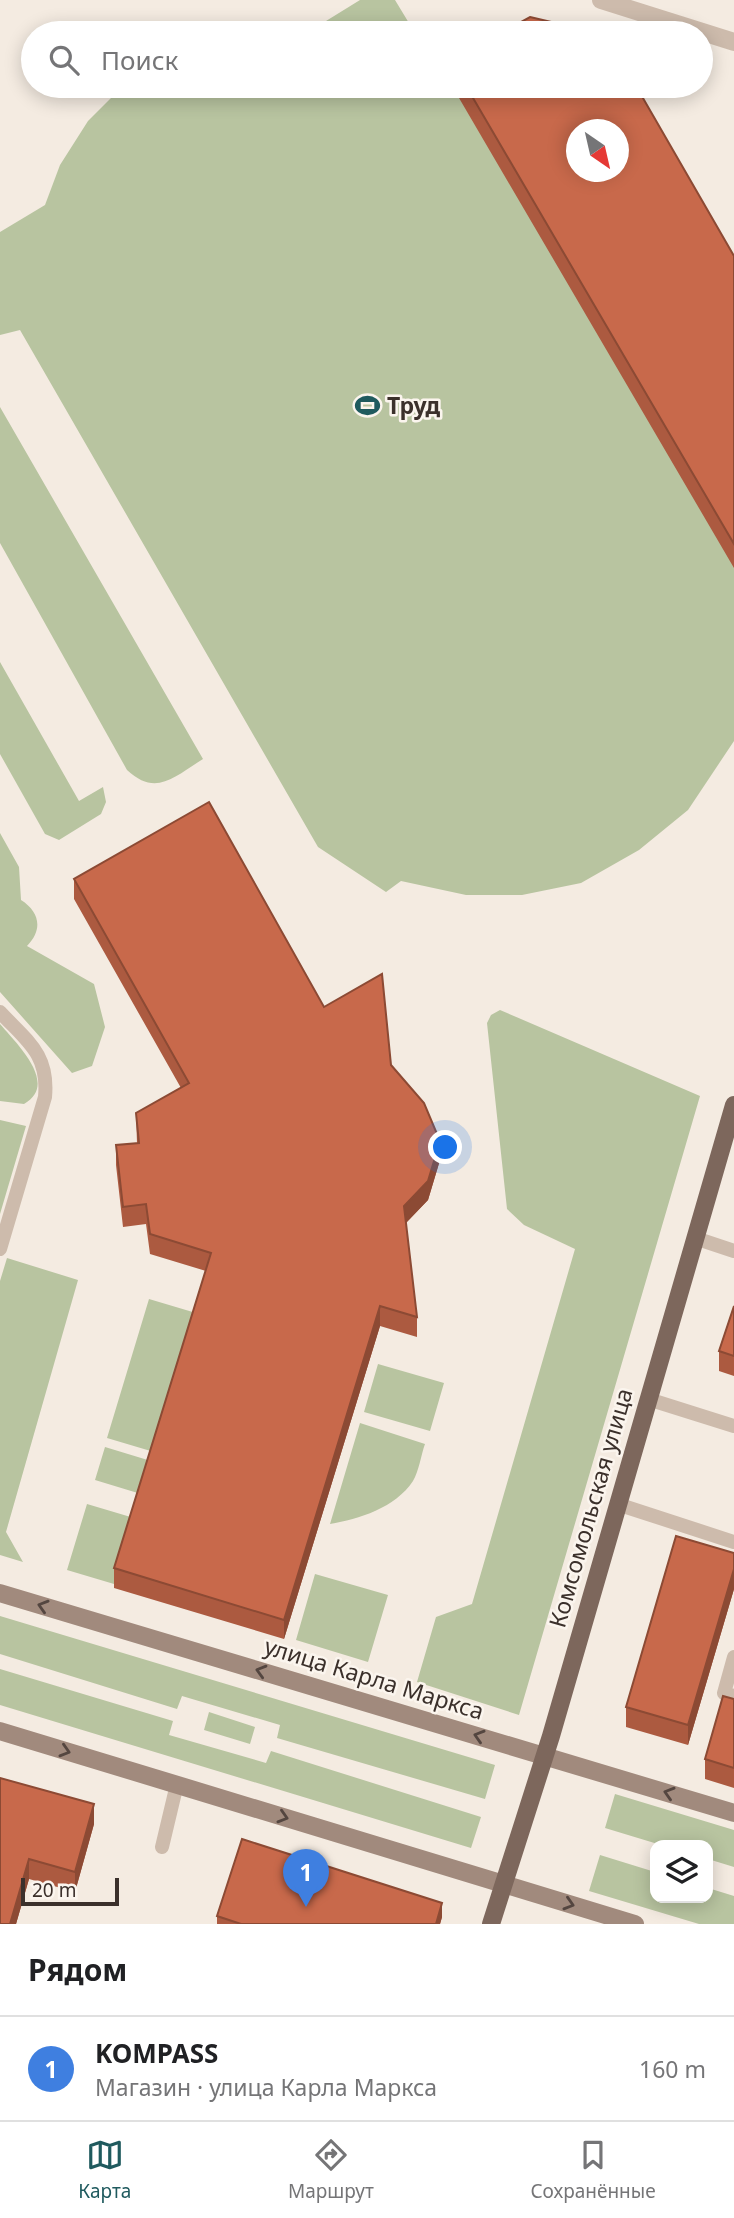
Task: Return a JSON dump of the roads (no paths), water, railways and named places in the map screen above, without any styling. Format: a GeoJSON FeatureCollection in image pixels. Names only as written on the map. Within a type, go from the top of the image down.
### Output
{"type":"FeatureCollection","features":[{"type":"Feature","properties":{"kind":"main road","name":"Комсомольская улица"},"geometry":{"type":"LineString","coordinates":[[491,1924],[544,1756],[733,1109]]}},
{"type":"Feature","properties":{"kind":"main road","name":"улица Карла Маркса"},"geometry":{"type":"LineString","coordinates":[[0,1593],[734,1813]]}},
{"type":"Feature","properties":{"kind":"main road"},"geometry":{"type":"LineString","coordinates":[[0,1731],[635,1924]]}},
{"type":"Feature","properties":{"kind":"street"},"geometry":{"type":"LineString","coordinates":[[601,0],[668,21]]}},
{"type":"Feature","properties":{"kind":"street"},"geometry":{"type":"LineString","coordinates":[[659,18],[665,0]]}},
{"type":"Feature","properties":{"kind":"street"},"geometry":{"type":"LineString","coordinates":[[713,35],[734,42]]}},
{"type":"Feature","properties":{"kind":"lane"},"geometry":{"type":"LineString","coordinates":[[0,1012],[38,1054],[47,1075],[45,1097],[0,1249]]}},
{"type":"Feature","properties":{"kind":"lane"},"geometry":{"type":"LineString","coordinates":[[695,1238],[734,1251]]}},
{"type":"Feature","properties":{"kind":"lane"},"geometry":{"type":"LineString","coordinates":[[648,1399],[734,1426]]}},
{"type":"Feature","properties":{"kind":"lane"},"geometry":{"type":"LineString","coordinates":[[617,1504],[734,1542]]}},
{"type":"Feature","properties":{"kind":"lane"},"geometry":{"type":"LineString","coordinates":[[734,1657],[724,1693],[734,1696]]}},
{"type":"Feature","properties":{"kind":"lane"},"geometry":{"type":"LineString","coordinates":[[162,1847],[177,1784]]}},
{"type":"Feature","properties":{"kind":"place","name":"Труд"},"geometry":{"type":"Point","coordinates":[367,406]}},
{"type":"Feature","properties":{"kind":"place","name":"KOMPASS"},"geometry":{"type":"Point","coordinates":[306,1907]}}]}
